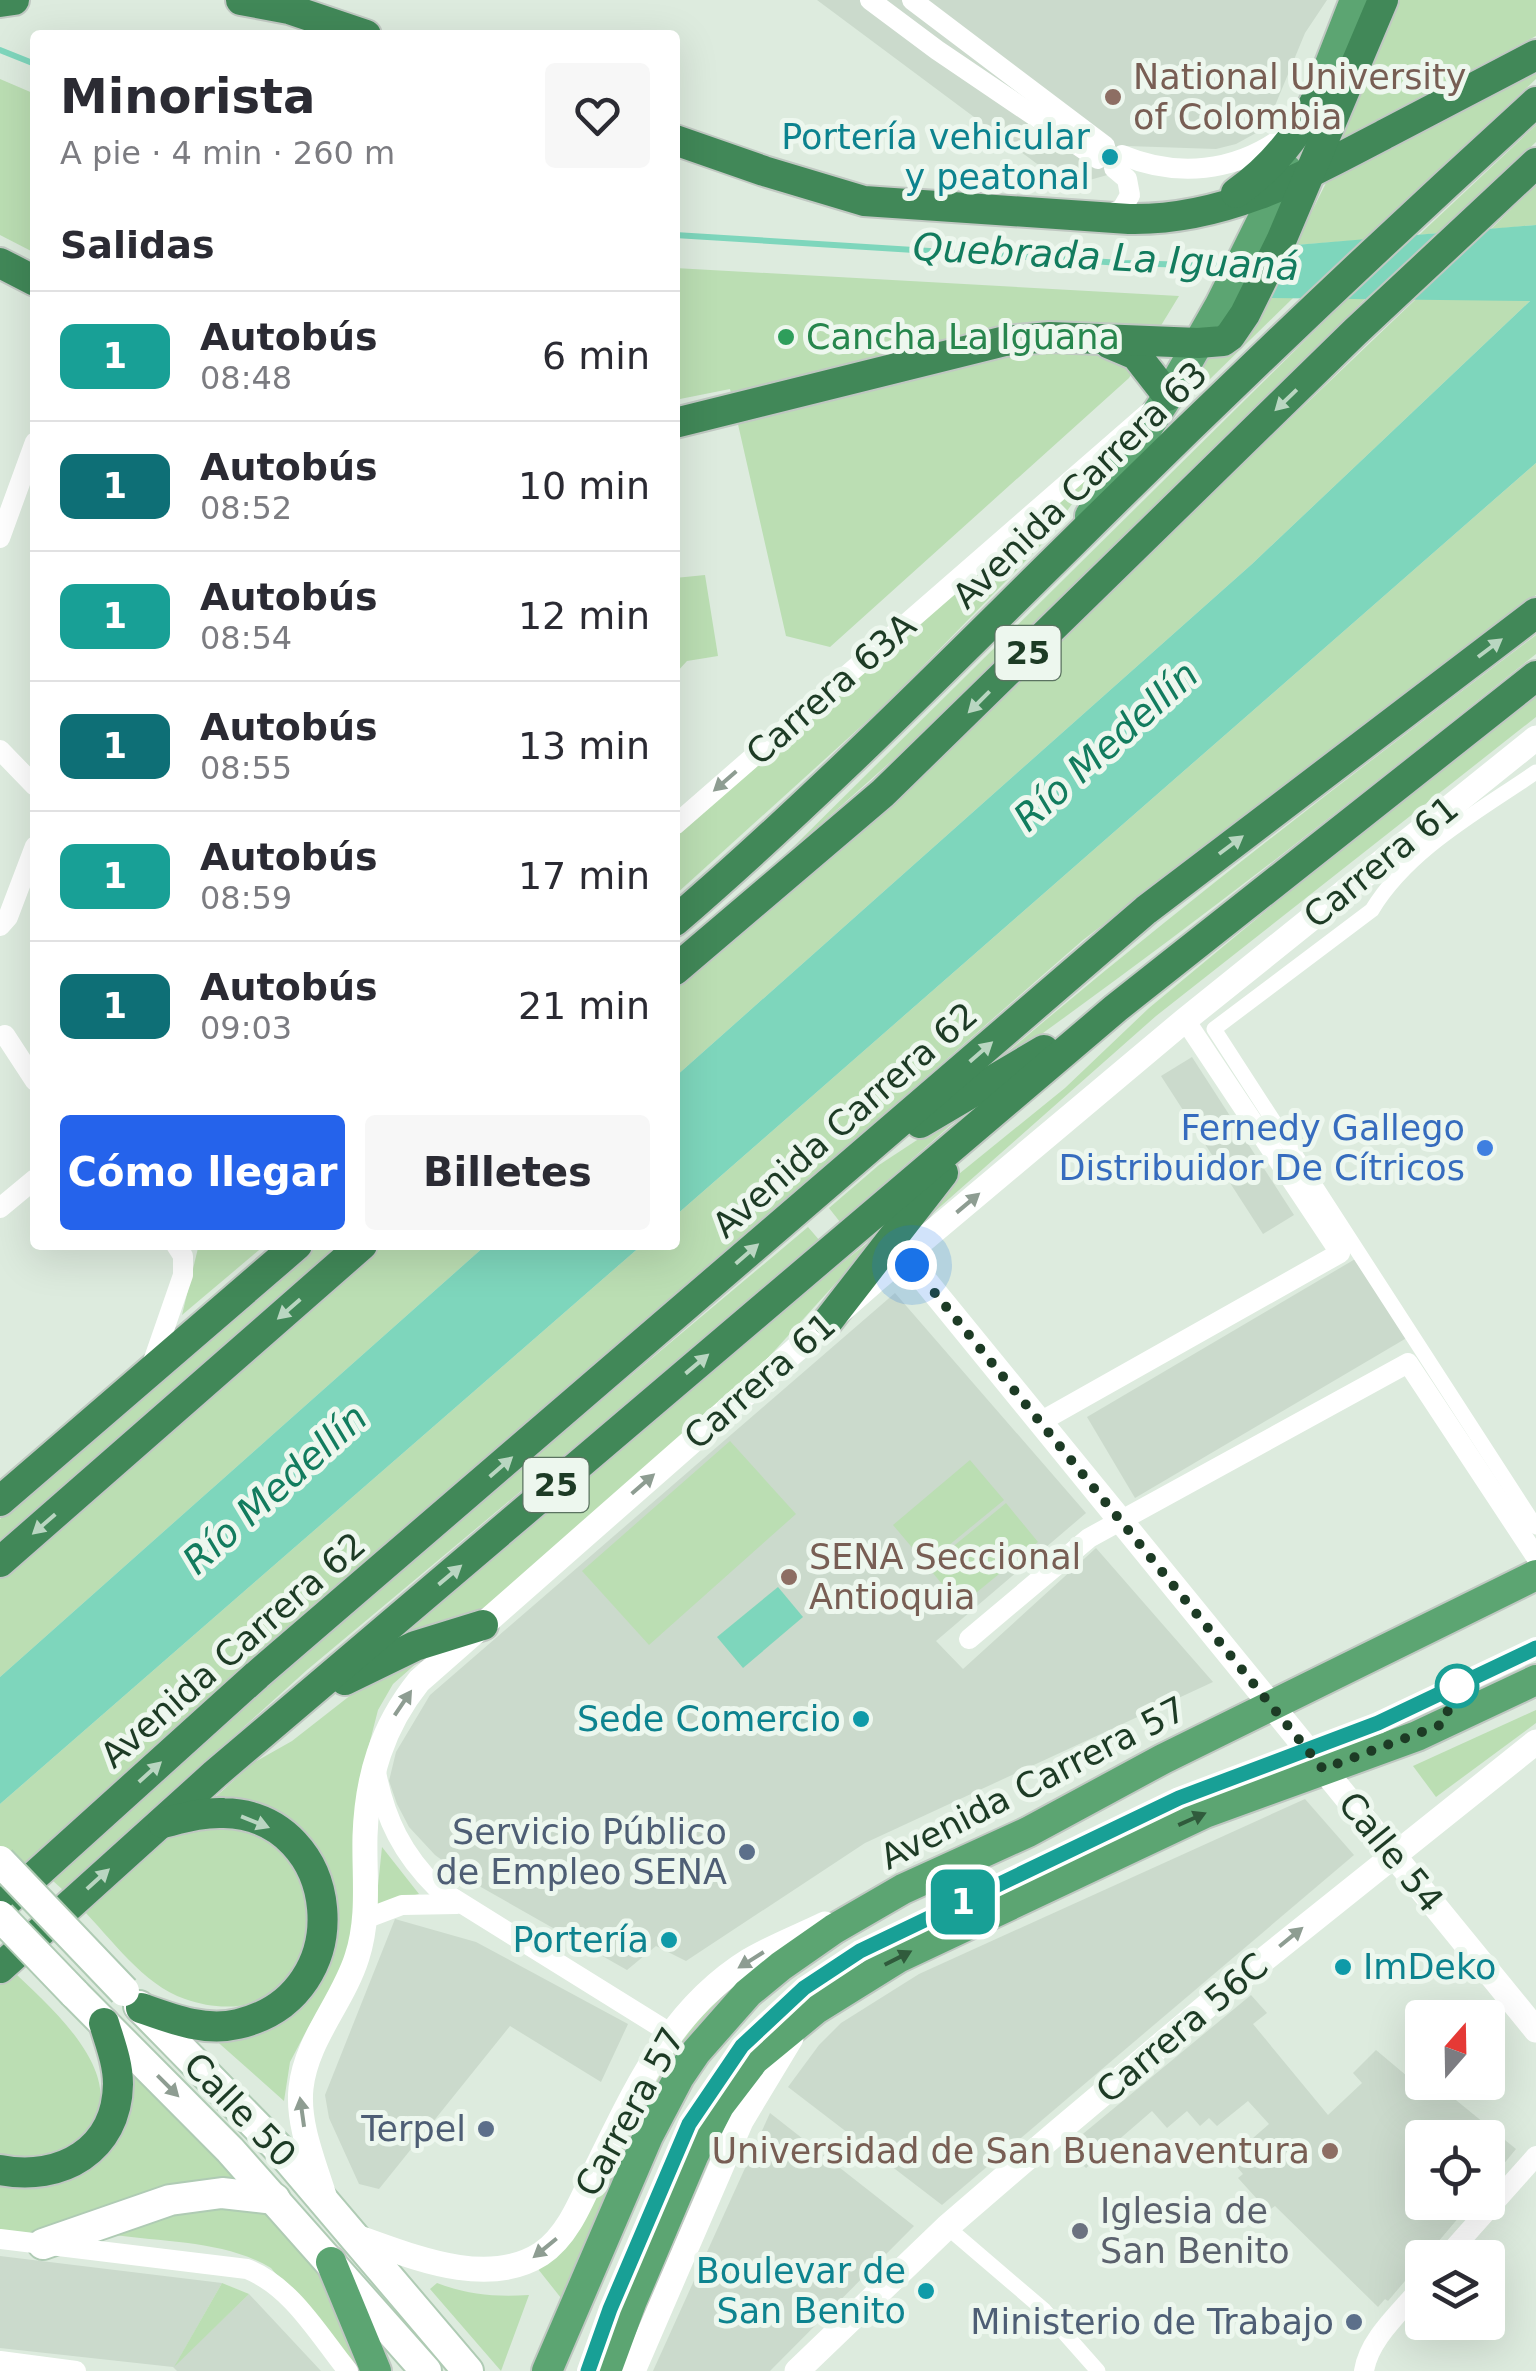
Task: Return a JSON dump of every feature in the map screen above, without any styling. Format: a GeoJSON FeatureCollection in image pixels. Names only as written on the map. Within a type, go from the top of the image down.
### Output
{"type":"FeatureCollection","features":[{"type":"Feature","properties":{"kind":"highway"},"geometry":{"type":"LineString","coordinates":[[0,2],[14,0]]}},
{"type":"Feature","properties":{"kind":"highway"},"geometry":{"type":"LineString","coordinates":[[241,0],[283,5],[352,30]]}},
{"type":"Feature","properties":{"kind":"highway"},"geometry":{"type":"LineString","coordinates":[[680,422],[1028,338],[1223,341],[1230,336],[1232,310],[1268,239],[1312,171],[1383,0]]}},
{"type":"Feature","properties":{"kind":"highway"},"geometry":{"type":"LineString","coordinates":[[680,142],[864,201],[1102,217],[1151,219],[1195,215],[1235,204],[1312,171],[1536,55]]}},
{"type":"Feature","properties":{"kind":"highway"},"geometry":{"type":"LineString","coordinates":[[1195,215],[1239,191],[1270,165],[1302,127],[1317,98]]}},
{"type":"Feature","properties":{"kind":"highway","name":"Avenida Carrera 63"},"geometry":{"type":"LineString","coordinates":[[680,917],[874,740],[1406,220],[1536,102]]}},
{"type":"Feature","properties":{"kind":"highway","name":"25"},"geometry":{"type":"LineString","coordinates":[[681,965],[883,793],[1355,332],[1536,163]]}},
{"type":"Feature","properties":{"kind":"highway"},"geometry":{"type":"LineString","coordinates":[[0,263],[30,279]]}},
{"type":"Feature","properties":{"kind":"highway"},"geometry":{"type":"LineString","coordinates":[[1093,338],[1136,356],[1168,396]]}},
{"type":"Feature","properties":{"kind":"highway","name":"Avenida Carrera 62"},"geometry":{"type":"LineString","coordinates":[[0,1907],[257,1675],[1158,901],[1536,613]]}},
{"type":"Feature","properties":{"kind":"highway","name":"25"},"geometry":{"type":"LineString","coordinates":[[0,1968],[286,1713],[1116,1008],[1536,676]]}},
{"type":"Feature","properties":{"kind":"highway"},"geometry":{"type":"LineString","coordinates":[[681,965],[773,835]]}},
{"type":"Feature","properties":{"kind":"highway"},"geometry":{"type":"LineString","coordinates":[[855,1162],[1116,1008]]}},
{"type":"Feature","properties":{"kind":"highway"},"geometry":{"type":"LineString","coordinates":[[828,1321],[981,1123]]}},
{"type":"Feature","properties":{"kind":"highway"},"geometry":{"type":"LineString","coordinates":[[0,1501],[292,1250]]}},
{"type":"Feature","properties":{"kind":"highway"},"geometry":{"type":"LineString","coordinates":[[0,1562],[356,1250]]}},
{"type":"Feature","properties":{"kind":"highway"},"geometry":{"type":"LineString","coordinates":[[0,1487],[35,1471]]}},
{"type":"Feature","properties":{"kind":"highway"},"geometry":{"type":"LineString","coordinates":[[286,1713],[380,1661],[483,1625]]}},
{"type":"Feature","properties":{"kind":"highway"},"geometry":{"type":"LineString","coordinates":[[132,1999],[182,2022],[238,2024],[270,2012],[294,1993],[312,1970],[323,1939],[324,1908],[316,1879],[304,1856],[281,1834],[252,1818],[225,1813],[160,1824]]}},
{"type":"Feature","properties":{"kind":"highway"},"geometry":{"type":"LineString","coordinates":[[0,2170],[32,2174],[61,2169],[89,2152],[107,2130],[117,2104],[119,2081],[104,2023]]}},
{"type":"Feature","properties":{"kind":"main road"},"geometry":{"type":"LineString","coordinates":[[1268,239],[1278,186],[1356,0]]}},
{"type":"Feature","properties":{"kind":"main road"},"geometry":{"type":"LineString","coordinates":[[1072,543],[1198,343]]}},
{"type":"Feature","properties":{"kind":"main road","name":"Avenida Carrera 57"},"geometry":{"type":"LineString","coordinates":[[547,2371],[662,2106],[696,2052],[748,1993],[781,1966],[834,1929],[902,1890],[1028,1832],[1271,1705],[1536,1575]]}},
{"type":"Feature","properties":{"kind":"main road"},"geometry":{"type":"LineString","coordinates":[[606,2371],[664,2224],[719,2106],[754,2060],[816,2009],[898,1958],[1170,1829],[1417,1736],[1536,1680]]}},
{"type":"Feature","properties":{"kind":"main road","name":"Calle 50"},"geometry":{"type":"LineString","coordinates":[[0,1861],[249,2116],[468,2371]]}},
{"type":"Feature","properties":{"kind":"main road","name":"Calle 50"},"geometry":{"type":"LineString","coordinates":[[0,1916],[183,2101],[426,2371]]}},
{"type":"Feature","properties":{"kind":"main road"},"geometry":{"type":"LineString","coordinates":[[43,2244],[170,2200],[222,2193],[275,2200]]}},
{"type":"Feature","properties":{"kind":"main road"},"geometry":{"type":"LineString","coordinates":[[330,2262],[376,2371]]}},
{"type":"Feature","properties":{"kind":"street"},"geometry":{"type":"LineString","coordinates":[[870,0],[936,50],[1110,157],[1188,170],[1238,161],[1288,133],[1317,98]]}},
{"type":"Feature","properties":{"kind":"street"},"geometry":{"type":"LineString","coordinates":[[912,0],[1110,157],[1127,179],[1130,195],[1122,209],[1102,217]]}},
{"type":"Feature","properties":{"kind":"street","name":"Carrera 63A"},"geometry":{"type":"LineString","coordinates":[[680,821],[1168,396]]}},
{"type":"Feature","properties":{"kind":"street"},"geometry":{"type":"LineString","coordinates":[[0,538],[30,459]]}},
{"type":"Feature","properties":{"kind":"street","name":"Carrera 61"},"geometry":{"type":"LineString","coordinates":[[327,2206],[303,2121],[300,2092],[311,2050],[358,1957],[365,1918],[365,1836],[374,1766],[386,1730],[418,1681],[904,1255],[1185,1020],[1536,738]]}},
{"type":"Feature","properties":{"kind":"street"},"geometry":{"type":"LineString","coordinates":[[0,750],[30,781]]}},
{"type":"Feature","properties":{"kind":"street"},"geometry":{"type":"LineString","coordinates":[[1536,772],[1415,856],[1372,910],[1214,1029],[1536,1527]]}},
{"type":"Feature","properties":{"kind":"street"},"geometry":{"type":"LineString","coordinates":[[0,926],[8,917],[30,859]]}},
{"type":"Feature","properties":{"kind":"street"},"geometry":{"type":"LineString","coordinates":[[1040,1422],[1340,1254],[1185,1020]]}},
{"type":"Feature","properties":{"kind":"street"},"geometry":{"type":"LineString","coordinates":[[2,1032],[30,1059]]}},
{"type":"Feature","properties":{"kind":"street"},"geometry":{"type":"LineString","coordinates":[[2,1032],[30,1074]]}},
{"type":"Feature","properties":{"kind":"street"},"geometry":{"type":"LineString","coordinates":[[0,1208],[30,1182]]}},
{"type":"Feature","properties":{"kind":"street"},"geometry":{"type":"LineString","coordinates":[[149,1372],[183,1275],[179,1250]]}},
{"type":"Feature","properties":{"kind":"street","name":"Calle 54"},"geometry":{"type":"LineString","coordinates":[[904,1255],[1536,2030]]}},
{"type":"Feature","properties":{"kind":"street"},"geometry":{"type":"LineString","coordinates":[[968,1639],[1077,1547],[1120,1520],[1408,1363],[1536,1557]]}},
{"type":"Feature","properties":{"kind":"street","name":"Carrera 56C"},"geometry":{"type":"LineString","coordinates":[[798,2371],[946,2227],[1212,2002],[1536,1742]]}},
{"type":"Feature","properties":{"kind":"street"},"geometry":{"type":"LineString","coordinates":[[374,1766],[382,1802],[405,1851],[428,1879],[459,1904],[670,2033]]}},
{"type":"Feature","properties":{"kind":"street","name":"Carrera 57"},"geometry":{"type":"LineString","coordinates":[[351,2235],[414,2256],[476,2269],[506,2267],[541,2254],[569,2223],[637,2086],[670,2033],[698,2000],[747,1962],[902,1890]]}},
{"type":"Feature","properties":{"kind":"street"},"geometry":{"type":"LineString","coordinates":[[365,1918],[402,1905],[459,1904]]}},
{"type":"Feature","properties":{"kind":"street"},"geometry":{"type":"LineString","coordinates":[[633,2371],[740,2121],[774,2063],[816,2009]]}},
{"type":"Feature","properties":{"kind":"street"},"geometry":{"type":"LineString","coordinates":[[1461,2240],[1536,2156]]}},
{"type":"Feature","properties":{"kind":"street"},"geometry":{"type":"LineString","coordinates":[[946,2227],[1044,2310],[1098,2371]]}},
{"type":"Feature","properties":{"kind":"street"},"geometry":{"type":"LineString","coordinates":[[0,2239],[230,2265],[263,2276],[285,2293],[348,2371]]}},
{"type":"Feature","properties":{"kind":"street"},"geometry":{"type":"LineString","coordinates":[[1364,2371],[1365,2359],[1405,2306]]}},
{"type":"Feature","properties":{"kind":"street"},"geometry":{"type":"LineString","coordinates":[[0,2361],[76,2371]]}},
{"type":"Feature","properties":{"kind":"shaded area","name":"National University of Colombia"},"geometry":{"type":"Polygon","coordinates":[[[817,0],[1327,0],[1305,33],[1272,113],[1256,133],[1216,149],[1127,146],[1111,174],[1086,181],[1048,172],[817,0]]]}},
{"type":"Feature","properties":{"kind":"shaded area"},"geometry":{"type":"Polygon","coordinates":[[[1397,0],[1536,0],[1536,36],[1340,139],[1397,0]]]}},
{"type":"Feature","properties":{"kind":"shaded area"},"geometry":{"type":"Polygon","coordinates":[[[1536,66],[1536,79],[1363,240],[1295,245],[1329,177],[1536,66]]]}},
{"type":"Feature","properties":{"kind":"shaded area"},"geometry":{"type":"Polygon","coordinates":[[[0,79],[30,92],[30,250],[0,235],[0,79]]]}},
{"type":"Feature","properties":{"kind":"shaded area"},"geometry":{"type":"Polygon","coordinates":[[[1536,125],[1536,142],[1438,233],[1419,235],[1536,125]]]}},
{"type":"Feature","properties":{"kind":"shaded area"},"geometry":{"type":"Polygon","coordinates":[[[1536,185],[1536,225],[1491,229],[1536,185]]]}},
{"type":"Feature","properties":{"kind":"shaded area"},"geometry":{"type":"Polygon","coordinates":[[[680,268],[1179,296],[1129,378],[830,647],[786,636],[730,389],[680,399],[680,268]]]}},
{"type":"Feature","properties":{"kind":"shaded area"},"geometry":{"type":"Polygon","coordinates":[[[1270,298],[1293,298],[1163,425],[1203,353],[1270,298]]]}},
{"type":"Feature","properties":{"kind":"shaded area"},"geometry":{"type":"Polygon","coordinates":[[[1348,298],[1365,299],[1132,534],[942,716],[777,863],[1348,298]]]}},
{"type":"Feature","properties":{"kind":"shaded area"},"geometry":{"type":"Polygon","coordinates":[[[1416,299],[1531,300],[1252,564],[680,1073],[680,981],[924,768],[1416,299]]]}},
{"type":"Feature","properties":{"kind":"shaded area"},"geometry":{"type":"Polygon","coordinates":[[[1103,460],[1048,538],[888,702],[680,890],[680,832],[1103,460]]]}},
{"type":"Feature","properties":{"kind":"shaded area"},"geometry":{"type":"Polygon","coordinates":[[[1536,463],[1536,595],[1083,940],[532,1421],[310,1609],[0,1886],[0,1804],[636,1250],[680,1250],[680,1212],[1536,463]]]}},
{"type":"Feature","properties":{"kind":"shaded area"},"geometry":{"type":"Polygon","coordinates":[[[705,575],[718,656],[687,661],[680,669],[680,578],[705,575]]]}},
{"type":"Feature","properties":{"kind":"shaded area"},"geometry":{"type":"Polygon","coordinates":[[[1536,635],[1536,654],[1466,710],[1184,929],[968,1086],[1177,912],[1536,635]]]}},
{"type":"Feature","properties":{"kind":"shaded area"},"geometry":{"type":"Polygon","coordinates":[[[1536,697],[1536,717],[1156,1016],[899,1243],[954,1178],[1065,1088],[1149,1008],[1343,847],[1536,697]]]}},
{"type":"Feature","properties":{"kind":"shaded area"},"geometry":{"type":"Polygon","coordinates":[[[1192,1057],[1294,1215],[1263,1234],[1161,1076],[1192,1057]]]}},
{"type":"Feature","properties":{"kind":"shaded area"},"geometry":{"type":"Polygon","coordinates":[[[984,1096],[840,1222],[829,1208],[879,1165],[984,1096]]]}},
{"type":"Feature","properties":{"kind":"shaded area"},"geometry":{"type":"Polygon","coordinates":[[[808,1227],[820,1241],[307,1670],[63,1890],[52,1880],[332,1627],[808,1227]]]}},
{"type":"Feature","properties":{"kind":"shaded area"},"geometry":{"type":"Polygon","coordinates":[[[885,1229],[747,1381],[498,1603],[388,1646],[790,1304],[885,1229]]]}},
{"type":"Feature","properties":{"kind":"shaded area"},"geometry":{"type":"Polygon","coordinates":[[[198,1250],[259,1250],[182,1315],[198,1250]]]}},
{"type":"Feature","properties":{"kind":"shaded area"},"geometry":{"type":"Polygon","coordinates":[[[313,1250],[339,1250],[0,1547],[0,1519],[313,1250]]]}},
{"type":"Feature","properties":{"kind":"shaded area"},"geometry":{"type":"Polygon","coordinates":[[[372,1250],[480,1250],[0,1677],[0,1575],[372,1250]]]}},
{"type":"Feature","properties":{"kind":"shaded area"},"geometry":{"type":"Polygon","coordinates":[[[1362,1255],[1410,1336],[1135,1498],[1087,1417],[1362,1255]]]}},
{"type":"Feature","properties":{"kind":"shaded area","name":"SENA Seccional Antioquia"},"geometry":{"type":"Polygon","coordinates":[[[895,1293],[1086,1513],[936,1641],[963,1669],[1096,1548],[1213,1682],[865,1843],[686,1961],[656,1946],[627,1970],[472,1882],[435,1855],[409,1827],[397,1804],[389,1781],[396,1752],[430,1695],[895,1293]]]}},
{"type":"Feature","properties":{"kind":"shaded area"},"geometry":{"type":"Polygon","coordinates":[[[730,1441],[796,1514],[649,1645],[582,1571],[730,1441]]]}},
{"type":"Feature","properties":{"kind":"shaded area"},"geometry":{"type":"Polygon","coordinates":[[[970,1460],[1004,1500],[926,1564],[893,1525],[970,1460]]]}},
{"type":"Feature","properties":{"kind":"shaded area"},"geometry":{"type":"Polygon","coordinates":[[[1006,1503],[1038,1542],[960,1606],[928,1567],[1006,1503]]]}},
{"type":"Feature","properties":{"kind":"shaded area"},"geometry":{"type":"Polygon","coordinates":[[[435,1647],[393,1684],[378,1710],[367,1753],[353,1939],[335,1986],[290,2062],[284,2101],[212,2037],[328,1961],[336,1925],[331,1884],[211,1801],[253,1763],[292,1741],[396,1664],[435,1647]]]}},
{"type":"Feature","properties":{"kind":"shaded area"},"geometry":{"type":"Polygon","coordinates":[[[1536,1710],[1536,1723],[1436,1797],[1413,1766],[1536,1710]]]}},
{"type":"Feature","properties":{"kind":"shaded area"},"geometry":{"type":"Polygon","coordinates":[[[1305,1799],[1354,1855],[942,2205],[788,2087],[841,2023],[919,1974],[1305,1799]]]}},
{"type":"Feature","properties":{"kind":"shaded area"},"geometry":{"type":"Polygon","coordinates":[[[240,1825],[279,1845],[300,1866],[312,1908],[312,1927],[296,1968],[285,1983],[256,2002],[222,2007],[185,1999],[155,1983],[128,1960],[81,1908],[168,1831],[240,1825]]]}},
{"type":"Feature","properties":{"kind":"shaded area"},"geometry":{"type":"Polygon","coordinates":[[[382,1847],[419,1894],[376,1905],[382,1847]]]}},
{"type":"Feature","properties":{"kind":"shaded area"},"geometry":{"type":"Polygon","coordinates":[[[395,1919],[476,1942],[628,2024],[601,2082],[510,2026],[379,2189],[359,2184],[329,2118],[325,2095],[395,1919]]]}},
{"type":"Feature","properties":{"kind":"shaded area"},"geometry":{"type":"Polygon","coordinates":[[[13,1971],[66,2024],[82,2046],[95,2069],[100,2092],[98,2114],[84,2136],[65,2152],[46,2159],[0,2157],[0,1982],[13,1971]]]}},
{"type":"Feature","properties":{"kind":"shaded area"},"geometry":{"type":"Polygon","coordinates":[[[735,1986],[661,2079],[624,2151],[561,2298],[538,2269],[587,2213],[653,2088],[688,2033],[735,1986]]]}},
{"type":"Feature","properties":{"kind":"shaded area","name":"Universidad de San Buenaventura"},"geometry":{"type":"Polygon","coordinates":[[[1251,1995],[1267,2013],[1253,2024],[1328,2115],[1362,2083],[1353,2073],[1376,2050],[1405,2074],[1405,2100],[1456,2100],[1480,2120],[1405,2120],[1405,2220],[1457,2220],[1440,2240],[1405,2240],[1405,2281],[1378,2307],[1275,2206],[1268,2211],[1238,2178],[1243,2174],[1226,2154],[1232,2149],[1236,2153],[1269,2124],[1248,2101],[1217,2126],[1209,2118],[1200,2126],[1187,2111],[1167,2128],[1152,2111],[1086,2168],[1081,2163],[1075,2168],[1061,2152],[1251,1995]]]}},
{"type":"Feature","properties":{"kind":"shaded area"},"geometry":{"type":"Polygon","coordinates":[[[133,2070],[240,2182],[33,2235],[0,2230],[0,2185],[45,2185],[121,2120],[133,2070]]]}},
{"type":"Feature","properties":{"kind":"shaded area"},"geometry":{"type":"Polygon","coordinates":[[[770,2113],[914,2226],[770,2371],[653,2371],[770,2113]]]}},
{"type":"Feature","properties":{"kind":"shaded area","name":"Universidad de San Buenaventura"},"geometry":{"type":"Polygon","coordinates":[[[1505,2140],[1516,2149],[1505,2162],[1505,2140]]]}},
{"type":"Feature","properties":{"kind":"shaded area"},"geometry":{"type":"Polygon","coordinates":[[[200,2206],[266,2209],[315,2264],[367,2371],[354,2371],[271,2268],[235,2252],[114,2235],[200,2206]]]}},
{"type":"Feature","properties":{"kind":"shaded area"},"geometry":{"type":"Polygon","coordinates":[[[0,2256],[222,2283],[176,2364],[249,2294],[321,2371],[177,2371],[173,2367],[0,2348],[0,2256]]]}},
{"type":"Feature","properties":{"kind":"shaded area"},"geometry":{"type":"Polygon","coordinates":[[[222,2283],[249,2294],[174,2367],[222,2283]]]}},
{"type":"Feature","properties":{"kind":"shaded area"},"geometry":{"type":"Polygon","coordinates":[[[437,2283],[482,2294],[529,2295],[501,2371],[430,2289],[437,2283]]]}},
{"type":"Feature","properties":{"kind":"water","name":"Río Medellín"},"geometry":{"type":"Polygon","coordinates":[[[1536,225],[1536,463],[680,1212],[680,1073],[1252,564],[1530,301],[1270,298],[1295,245],[1536,225]]]}},
{"type":"Feature","properties":{"kind":"water","name":"Río Medellín"},"geometry":{"type":"Polygon","coordinates":[[[480,1250],[636,1250],[0,1804],[0,1677],[480,1250]]]}},
{"type":"Feature","properties":{"kind":"water"},"geometry":{"type":"Polygon","coordinates":[[[778,1587],[803,1617],[743,1668],[717,1637],[778,1587]]]}},
{"type":"Feature","properties":{"kind":"waterway","name":"Quebrada La Iguaná"},"geometry":{"type":"LineString","coordinates":[[0,50],[30,62]]}},
{"type":"Feature","properties":{"kind":"waterway","name":"Quebrada La Iguaná"},"geometry":{"type":"LineString","coordinates":[[680,235],[1228,266]]}},
{"type":"Feature","properties":{"kind":"bus line","name":"1"},"geometry":{"type":"LineString","coordinates":[[588,2371],[610,2309],[689,2124],[742,2046],[804,1988],[860,1951],[1179,1798],[1378,1723],[1536,1648]]}},
{"type":"Feature","properties":{"kind":"place","name":"National University of Colombia"},"geometry":{"type":"Point","coordinates":[1113,97]}},
{"type":"Feature","properties":{"kind":"place","name":"Portería vehicular y peatonal"},"geometry":{"type":"Point","coordinates":[1110,157]}},
{"type":"Feature","properties":{"kind":"place","name":"Cancha La Iguana"},"geometry":{"type":"Point","coordinates":[786,337]}},
{"type":"Feature","properties":{"kind":"place","name":"Fernedy Gallego Distribuidor De Cítricos"},"geometry":{"type":"Point","coordinates":[1485,1148]}},
{"type":"Feature","properties":{"kind":"place","name":"SENA Seccional Antioquia"},"geometry":{"type":"Point","coordinates":[789,1577]}},
{"type":"Feature","properties":{"kind":"place","name":"Sede Comercio"},"geometry":{"type":"Point","coordinates":[861,1719]}},
{"type":"Feature","properties":{"kind":"place","name":"Servicio Público de Empleo SENA"},"geometry":{"type":"Point","coordinates":[747,1852]}},
{"type":"Feature","properties":{"kind":"place","name":"Portería"},"geometry":{"type":"Point","coordinates":[669,1940]}},
{"type":"Feature","properties":{"kind":"place","name":"ImDeko"},"geometry":{"type":"Point","coordinates":[1343,1967]}},
{"type":"Feature","properties":{"kind":"place","name":"Terpel"},"geometry":{"type":"Point","coordinates":[486,2129]}},
{"type":"Feature","properties":{"kind":"place","name":"Universidad de San Buenaventura"},"geometry":{"type":"Point","coordinates":[1330,2151]}},
{"type":"Feature","properties":{"kind":"place","name":"Iglesia de San Benito"},"geometry":{"type":"Point","coordinates":[1080,2231]}},
{"type":"Feature","properties":{"kind":"place","name":"Boulevar de San Benito"},"geometry":{"type":"Point","coordinates":[926,2291]}},
{"type":"Feature","properties":{"kind":"place","name":"Ministerio de Trabajo"},"geometry":{"type":"Point","coordinates":[1354,2322]}},
{"type":"Feature","properties":{"kind":"route"},"geometry":{"type":"LineString","coordinates":[[912,1265],[1323,1769],[1443,1724],[1457,1686]]}}]}
